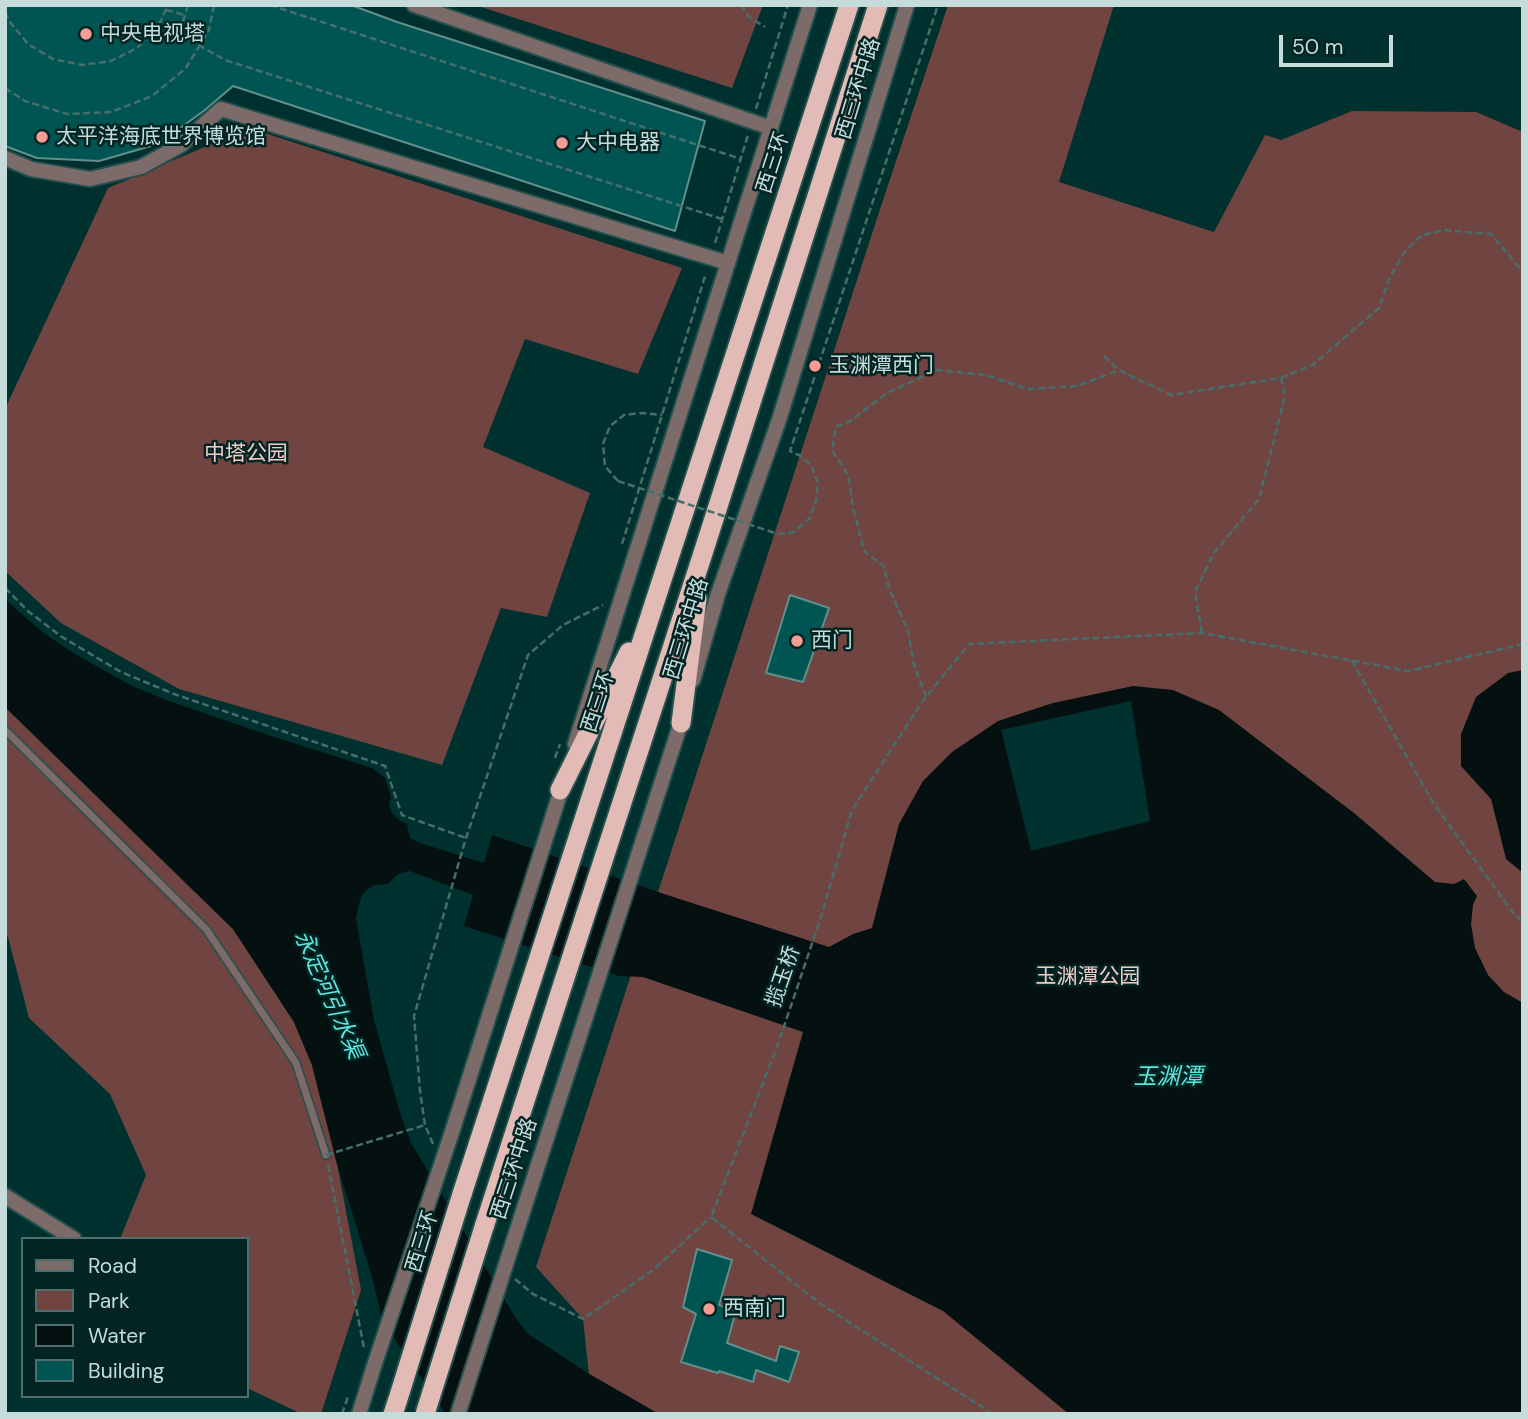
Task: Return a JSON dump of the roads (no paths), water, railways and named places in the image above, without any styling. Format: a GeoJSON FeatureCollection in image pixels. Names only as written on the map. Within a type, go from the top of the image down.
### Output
{"type":"FeatureCollection","features":[{"type":"Feature","properties":{"kind":"highway","name":"西三环"},"geometry":{"type":"LineString","coordinates":[[395,1407],[849,5]]}},
{"type":"Feature","properties":{"kind":"highway"},"geometry":{"type":"LineString","coordinates":[[425,1414],[878,5]]}},
{"type":"Feature","properties":{"kind":"highway"},"geometry":{"type":"LineString","coordinates":[[681,723],[704,550]]}},
{"type":"Feature","properties":{"kind":"highway"},"geometry":{"type":"LineString","coordinates":[[561,790],[660,589]]}},
{"type":"Feature","properties":{"kind":"street"},"geometry":{"type":"LineString","coordinates":[[414,5],[771,128]]}},
{"type":"Feature","properties":{"kind":"street"},"geometry":{"type":"LineString","coordinates":[[359,1414],[453,1129],[810,5]]}},
{"type":"Feature","properties":{"kind":"street","name":"西三环中路"},"geometry":{"type":"LineString","coordinates":[[458,1414],[681,723],[718,594],[779,420],[907,5]]}},
{"type":"Feature","properties":{"kind":"street"},"geometry":{"type":"LineString","coordinates":[[5,158],[31,169],[90,179],[141,167],[181,145],[221,109],[728,263]]}},
{"type":"Feature","properties":{"kind":"street"},"geometry":{"type":"LineString","coordinates":[[5,1196],[71,1237]]}},
{"type":"Feature","properties":{"kind":"lane"},"geometry":{"type":"LineString","coordinates":[[5,730],[206,929],[296,1063],[326,1155]]}},
{"type":"Feature","properties":{"kind":"water","name":"玉渊潭"},"geometry":{"type":"Polygon","coordinates":[[[5,599],[45,634],[132,686],[265,734],[372,768],[385,778],[391,797],[389,805],[392,813],[407,824],[410,838],[420,843],[484,863],[492,835],[829,947],[853,934],[872,928],[899,824],[923,781],[952,752],[998,721],[1053,703],[1133,686],[1173,690],[1219,710],[1354,813],[1435,882],[1454,884],[1464,879],[1477,896],[1471,924],[1475,948],[1488,975],[1504,992],[1523,1003],[1523,1414],[1069,1414],[943,1311],[751,1214],[803,1032],[643,977],[619,976],[464,926],[473,895],[410,871],[398,874],[388,884],[374,885],[363,893],[356,919],[374,1020],[410,1141],[527,1333],[586,1372],[659,1414],[446,1414],[383,1322],[337,1164],[312,1065],[294,1022],[233,929],[5,707],[5,599]]]}},
{"type":"Feature","properties":{"kind":"water"},"geometry":{"type":"Polygon","coordinates":[[[1523,670],[1523,873],[1506,859],[1491,799],[1461,766],[1461,734],[1476,697],[1508,673],[1523,670]]]}},
{"type":"Feature","properties":{"kind":"place","name":"中央电视塔"},"geometry":{"type":"Point","coordinates":[86,34]}},
{"type":"Feature","properties":{"kind":"place","name":"太平洋海底世界博览馆"},"geometry":{"type":"Point","coordinates":[42,137]}},
{"type":"Feature","properties":{"kind":"place","name":"大中电器"},"geometry":{"type":"Point","coordinates":[562,143]}},
{"type":"Feature","properties":{"kind":"place","name":"玉渊潭西门"},"geometry":{"type":"Point","coordinates":[815,366]}},
{"type":"Feature","properties":{"kind":"place","name":"西门"},"geometry":{"type":"Point","coordinates":[797,641]}},
{"type":"Feature","properties":{"kind":"place","name":"西南门"},"geometry":{"type":"Point","coordinates":[709,1309]}},
{"type":"Feature","properties":{"kind":"park label","name":"中塔公园"},"geometry":{"type":"Point","coordinates":[246,454]}},
{"type":"Feature","properties":{"kind":"park label","name":"玉渊潭公园"},"geometry":{"type":"Point","coordinates":[1088,977]}},
{"type":"Feature","properties":{"kind":"water label","name":"永定河引水渠"},"geometry":{"type":"Point","coordinates":[328,995]}}]}
